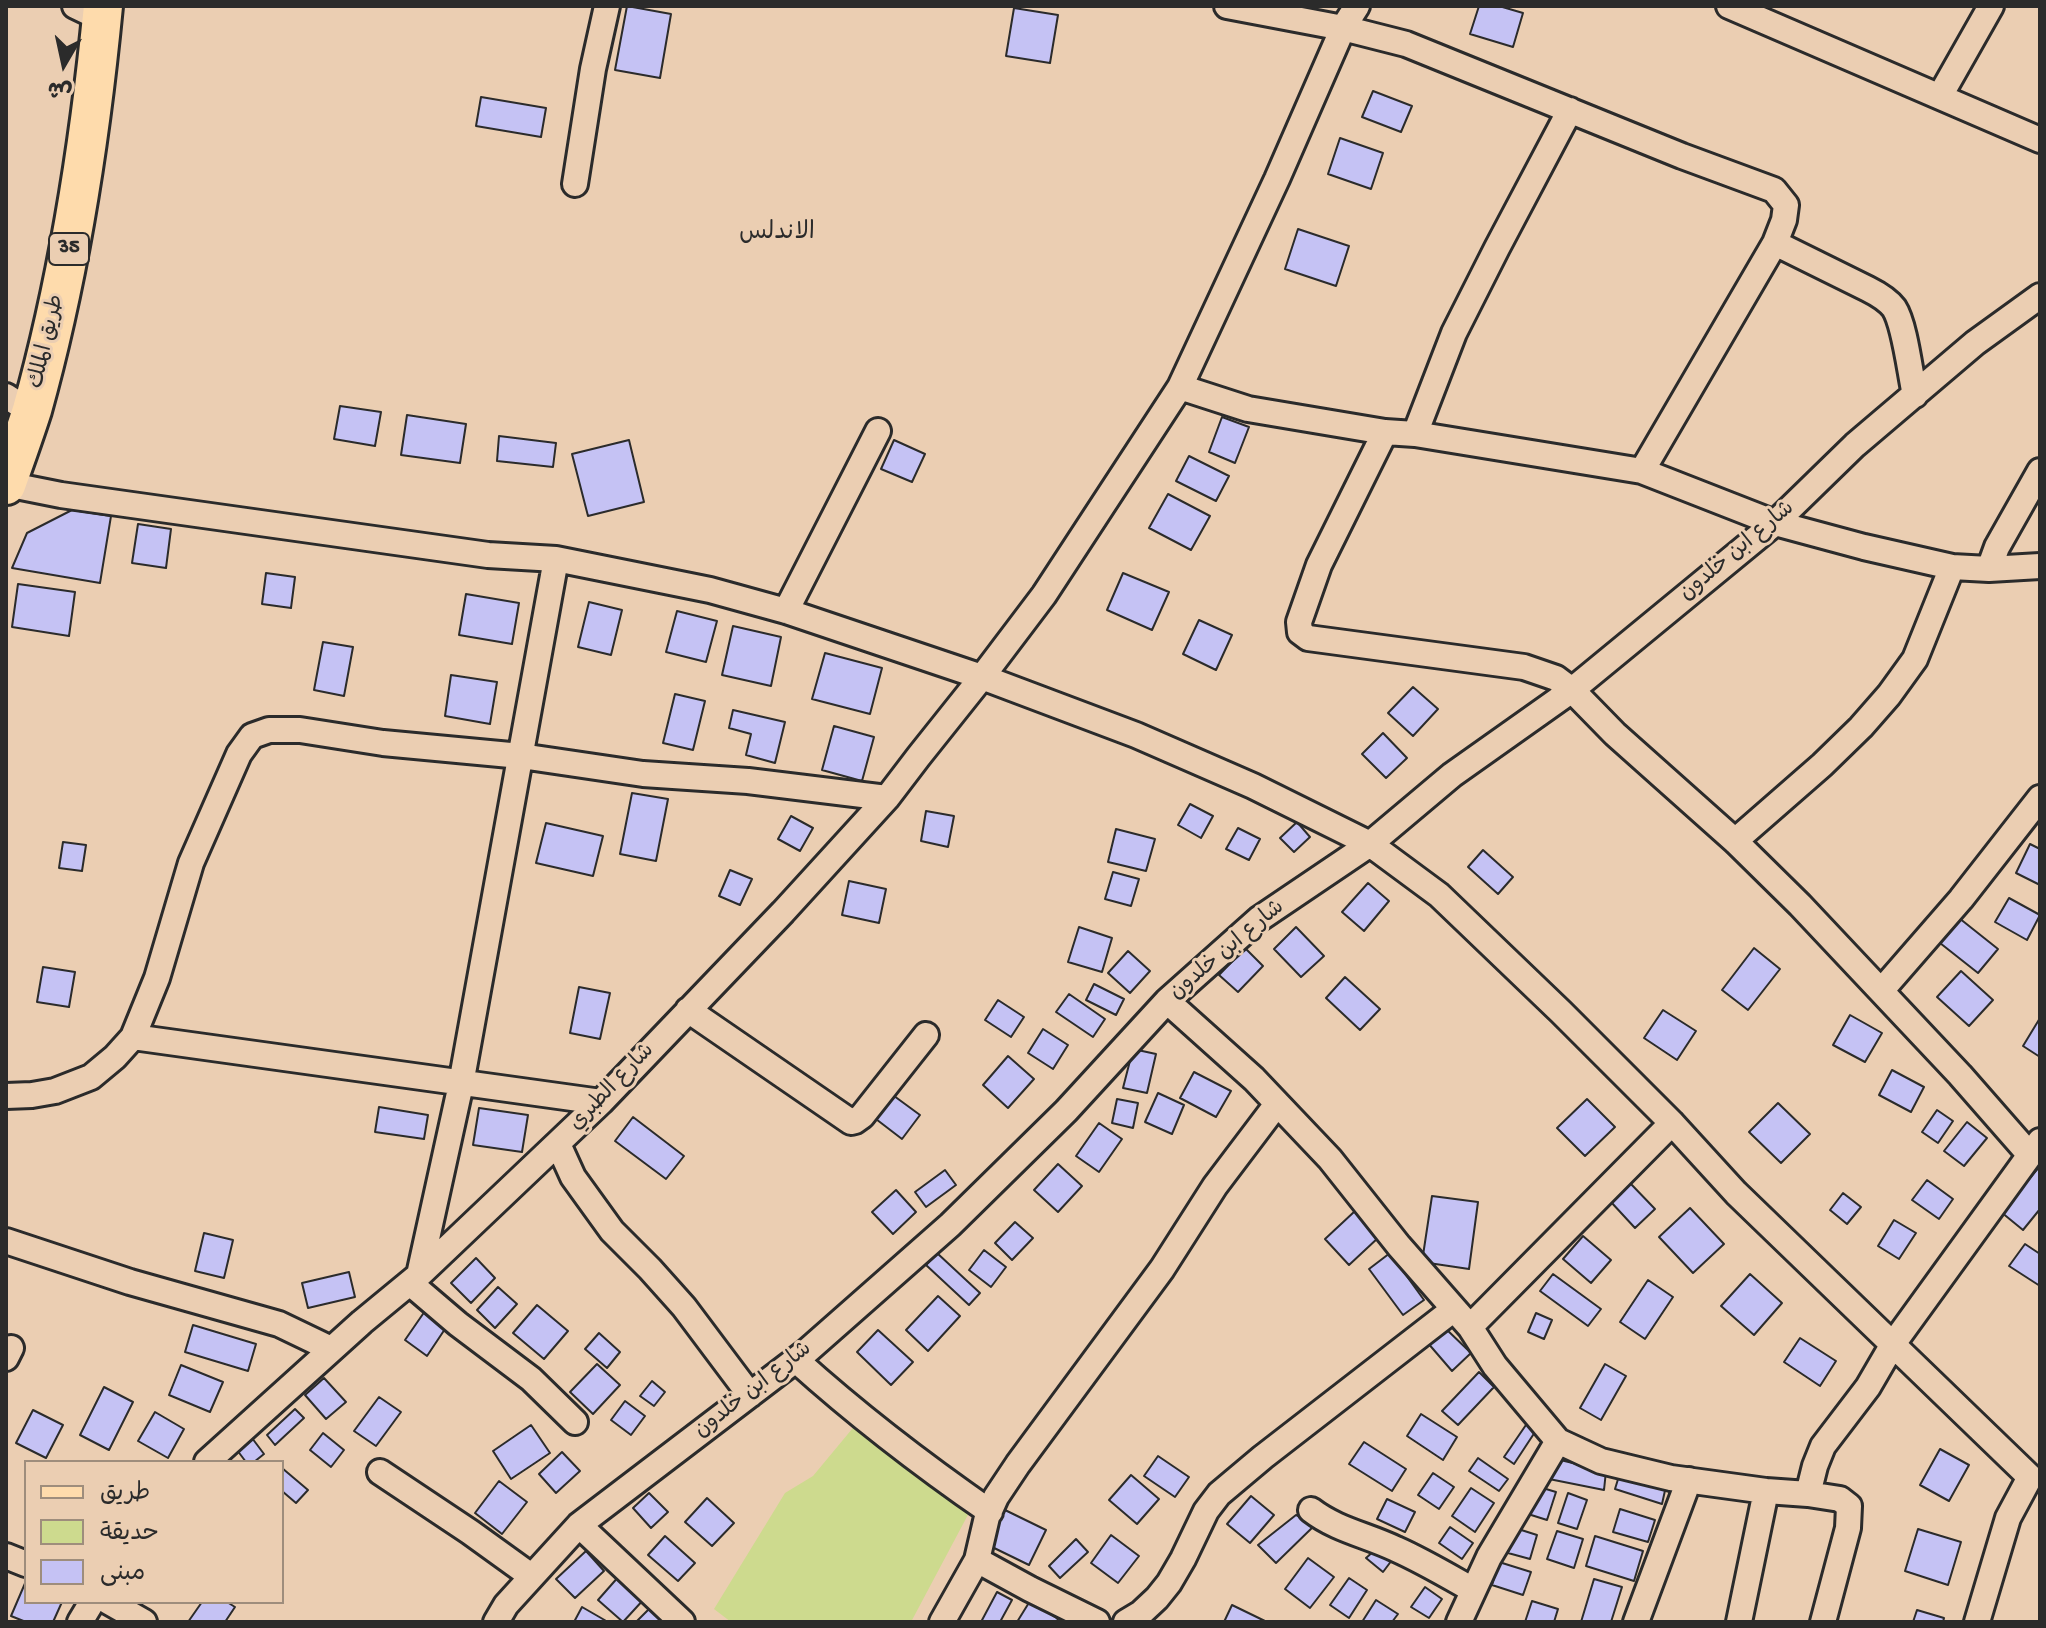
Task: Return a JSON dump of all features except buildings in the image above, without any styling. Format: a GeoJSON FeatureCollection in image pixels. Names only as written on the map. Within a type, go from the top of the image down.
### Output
{"type":"FeatureCollection","features":[{"type":"Feature","properties":{"kind":"main road","name":"طريق الملك"},"geometry":{"type":"LineString","coordinates":[[6,485],[18,404],[52,334],[74,227],[83,171],[93,10]]}},
{"type":"Feature","properties":{"kind":"street"},"geometry":{"type":"LineString","coordinates":[[575,184],[593,69],[607,6]]}},
{"type":"Feature","properties":{"kind":"street"},"geometry":{"type":"LineString","coordinates":[[1227,6],[1343,28],[1406,44],[1774,190],[1786,205],[1775,243],[1642,471]]}},
{"type":"Feature","properties":{"kind":"street","name":"شارع الطبري"},"geometry":{"type":"LineString","coordinates":[[209,1460],[331,1349],[414,1279],[558,1144],[783,912],[887,798],[1044,595],[1180,387],[1343,28],[1357,6]]}},
{"type":"Feature","properties":{"kind":"street"},"geometry":{"type":"LineString","coordinates":[[1729,6],[2040,140]]}},
{"type":"Feature","properties":{"kind":"street"},"geometry":{"type":"LineString","coordinates":[[1940,96],[1991,6]]}},
{"type":"Feature","properties":{"kind":"street"},"geometry":{"type":"LineString","coordinates":[[1415,434],[1454,333],[1570,110]]}},
{"type":"Feature","properties":{"kind":"street"},"geometry":{"type":"LineString","coordinates":[[1775,243],[1868,289],[1892,305],[1901,327],[1915,395]]}},
{"type":"Feature","properties":{"kind":"street","name":"شارع ابن خلدون"},"geometry":{"type":"LineString","coordinates":[[496,1622],[506,1605],[579,1525],[796,1360],[950,1225],[1066,1111],[1167,1001],[1259,919],[1370,844],[1452,775],[1572,690],[1775,523],[1855,445],[1975,343],[2040,296]]}},
{"type":"Feature","properties":{"kind":"street"},"geometry":{"type":"LineString","coordinates":[[1180,387],[1248,409],[1642,471],[1775,523],[1952,567],[1989,569],[2040,566]]}},
{"type":"Feature","properties":{"kind":"street"},"geometry":{"type":"LineString","coordinates":[[786,611],[878,431]]}},
{"type":"Feature","properties":{"kind":"street"},"geometry":{"type":"LineString","coordinates":[[1385,432],[1319,565],[1299,622],[1300,632],[1308,638],[1524,667],[1556,678],[1735,841],[1800,905],[1960,1075],[2035,1148],[1893,1344],[1868,1387],[1823,1446],[1808,1494]]}},
{"type":"Feature","properties":{"kind":"street"},"geometry":{"type":"LineString","coordinates":[[1989,569],[1997,547],[2040,471]]}},
{"type":"Feature","properties":{"kind":"street"},"geometry":{"type":"LineString","coordinates":[[6,485],[488,555],[556,559],[710,590],[786,611],[982,677],[1136,735],[1253,786],[1370,844],[1439,895],[1672,1123],[1736,1193],[2037,1477],[2008,1518],[1977,1622]]}},
{"type":"Feature","properties":{"kind":"street"},"geometry":{"type":"LineString","coordinates":[[556,559],[461,1084],[414,1279],[458,1324],[531,1379],[575,1422]]}},
{"type":"Feature","properties":{"kind":"street"},"geometry":{"type":"LineString","coordinates":[[1735,841],[1822,765],[1889,695],[1915,659],[1952,567]]}},
{"type":"Feature","properties":{"kind":"street"},"geometry":{"type":"LineString","coordinates":[[6,1096],[55,1091],[91,1077],[133,1037],[157,978],[191,863],[239,754],[252,736],[269,730],[300,730],[643,774],[748,781],[887,798]]}},
{"type":"Feature","properties":{"kind":"street"},"geometry":{"type":"LineString","coordinates":[[1881,991],[1961,899],[2040,798]]}},
{"type":"Feature","properties":{"kind":"street"},"geometry":{"type":"LineString","coordinates":[[1167,1001],[1254,1079],[1330,1159],[1399,1246],[1462,1318],[1495,1366],[1558,1441],[1601,1461],[1671,1478],[1840,1499],[1849,1506],[1848,1528],[1823,1622]]}},
{"type":"Feature","properties":{"kind":"street"},"geometry":{"type":"LineString","coordinates":[[688,1010],[851,1122],[862,1116],[926,1035]]}},
{"type":"Feature","properties":{"kind":"street"},"geometry":{"type":"LineString","coordinates":[[133,1037],[601,1102]]}},
{"type":"Feature","properties":{"kind":"street"},"geometry":{"type":"LineString","coordinates":[[942,1622],[977,1560],[996,1497],[1162,1269],[1215,1186],[1277,1104]]}},
{"type":"Feature","properties":{"kind":"street"},"geometry":{"type":"LineString","coordinates":[[1126,1622],[1149,1606],[1169,1583],[1206,1511],[1219,1494],[1263,1457],[1462,1318],[1672,1123]]}},
{"type":"Feature","properties":{"kind":"street"},"geometry":{"type":"LineString","coordinates":[[558,1144],[573,1177],[612,1231],[684,1307],[750,1395]]}},
{"type":"Feature","properties":{"kind":"street"},"geometry":{"type":"LineString","coordinates":[[6,1241],[130,1282],[279,1324],[331,1349]]}},
{"type":"Feature","properties":{"kind":"street"},"geometry":{"type":"LineString","coordinates":[[796,1360],[842,1401],[930,1470],[990,1512]]}},
{"type":"Feature","properties":{"kind":"street"},"geometry":{"type":"LineString","coordinates":[[1459,1622],[1489,1557],[1558,1441]]}},
{"type":"Feature","properties":{"kind":"street"},"geometry":{"type":"LineString","coordinates":[[380,1472],[531,1576]]}},
{"type":"Feature","properties":{"kind":"street"},"geometry":{"type":"LineString","coordinates":[[1636,1622],[1689,1480]]}},
{"type":"Feature","properties":{"kind":"street"},"geometry":{"type":"LineString","coordinates":[[1739,1622],[1766,1491]]}},
{"type":"Feature","properties":{"kind":"street"},"geometry":{"type":"LineString","coordinates":[[1311,1510],[1324,1520],[1395,1548],[1473,1590]]}},
{"type":"Feature","properties":{"kind":"street"},"geometry":{"type":"LineString","coordinates":[[579,1525],[682,1622]]}},
{"type":"Feature","properties":{"kind":"street"},"geometry":{"type":"LineString","coordinates":[[977,1560],[1097,1622]]}},
{"type":"Feature","properties":{"kind":"street"},"geometry":{"type":"LineString","coordinates":[[80,1622],[91,1604]]}},
{"type":"Feature","properties":{"kind":"street"},"geometry":{"type":"LineString","coordinates":[[112,1604],[144,1622]]}},
{"type":"Feature","properties":{"kind":"green space"},"geometry":{"type":"Polygon","coordinates":[[[862,1417],[970,1511],[911,1622],[731,1622],[714,1609],[785,1493],[813,1476],[862,1417]]]}},
{"type":"Feature","properties":{"kind":"district","name":"الاندلس"},"geometry":{"type":"Point","coordinates":[777,234]}}]}
